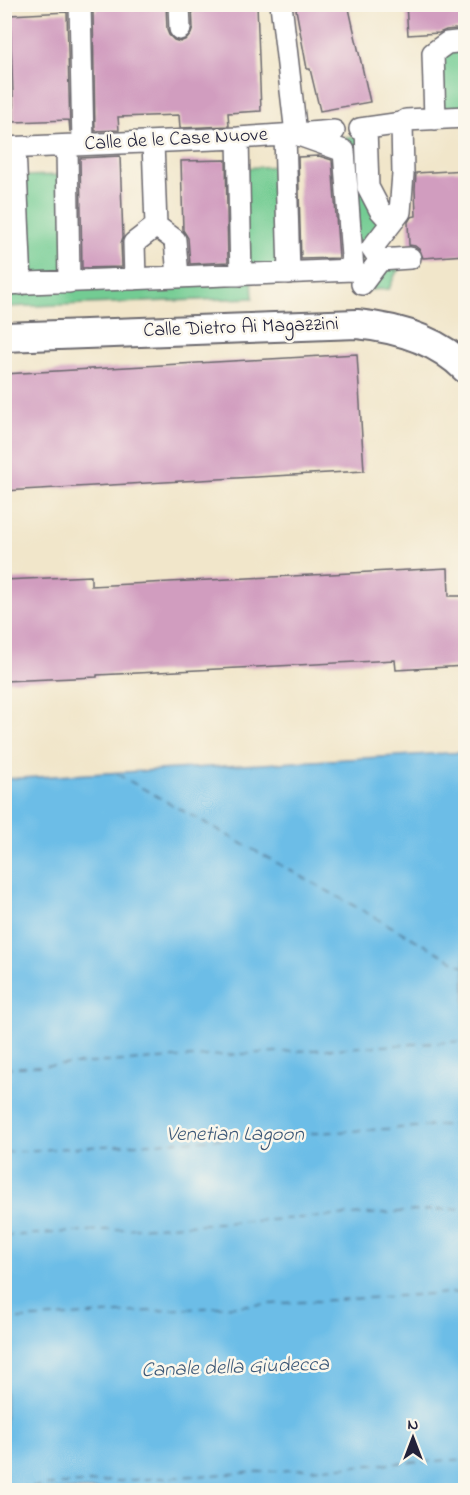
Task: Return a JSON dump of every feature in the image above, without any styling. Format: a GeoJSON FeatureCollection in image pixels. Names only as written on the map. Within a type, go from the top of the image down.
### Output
{"type":"FeatureCollection","features":[{"type":"Feature","properties":{"kind":"street"},"geometry":{"type":"LineString","coordinates":[[69,282],[80,4]]}},
{"type":"Feature","properties":{"kind":"street"},"geometry":{"type":"LineString","coordinates":[[179,4],[180,29]]}},
{"type":"Feature","properties":{"kind":"street"},"geometry":{"type":"LineString","coordinates":[[10,148],[13,284],[289,273],[291,135],[281,4]]}},
{"type":"Feature","properties":{"kind":"street"},"geometry":{"type":"LineString","coordinates":[[435,119],[433,53],[447,43],[465,41]]}},
{"type":"Feature","properties":{"kind":"street"},"geometry":{"type":"LineString","coordinates":[[391,222],[380,210],[368,187],[363,128],[402,123],[406,120],[465,117]]}},
{"type":"Feature","properties":{"kind":"street"},"geometry":{"type":"LineString","coordinates":[[380,260],[372,248],[400,212],[402,123]]}},
{"type":"Feature","properties":{"kind":"street"},"geometry":{"type":"LineString","coordinates":[[291,135],[334,131]]}},
{"type":"Feature","properties":{"kind":"street","name":"Calle de le Case Nuove"},"geometry":{"type":"LineString","coordinates":[[10,148],[291,135],[344,152],[353,270],[289,273]]}},
{"type":"Feature","properties":{"kind":"street"},"geometry":{"type":"LineString","coordinates":[[238,138],[241,275]]}},
{"type":"Feature","properties":{"kind":"street"},"geometry":{"type":"LineString","coordinates":[[153,142],[156,226]]}},
{"type":"Feature","properties":{"kind":"street"},"geometry":{"type":"LineString","coordinates":[[156,226],[175,240],[178,277]]}},
{"type":"Feature","properties":{"kind":"street"},"geometry":{"type":"LineString","coordinates":[[135,279],[134,243],[156,226]]}},
{"type":"Feature","properties":{"kind":"street"},"geometry":{"type":"LineString","coordinates":[[362,284],[380,260],[410,258]]}},
{"type":"Feature","properties":{"kind":"street","name":"Calle Dietro Ai Magazzini"},"geometry":{"type":"LineString","coordinates":[[4,337],[357,324],[380,326],[424,339],[444,351],[465,369]]}},
{"type":"Feature","properties":{"kind":"green space"},"geometry":{"type":"Polygon","coordinates":[[[465,41],[465,117],[435,119],[433,53],[465,41]]]}},
{"type":"Feature","properties":{"kind":"green space"},"geometry":{"type":"Polygon","coordinates":[[[362,136],[385,224],[358,267],[355,283],[350,149],[344,137],[362,136]]]}},
{"type":"Feature","properties":{"kind":"green space"},"geometry":{"type":"Polygon","coordinates":[[[281,166],[286,269],[246,270],[242,168],[281,166]]]}},
{"type":"Feature","properties":{"kind":"green space"},"geometry":{"type":"Polygon","coordinates":[[[65,175],[67,278],[25,280],[21,176],[65,175]]]}},
{"type":"Feature","properties":{"kind":"green space"},"geometry":{"type":"Polygon","coordinates":[[[411,261],[396,273],[389,289],[367,290],[380,263],[411,261]]]}},
{"type":"Feature","properties":{"kind":"green space"},"geometry":{"type":"Polygon","coordinates":[[[252,278],[253,298],[5,307],[4,287],[252,278]]]}},
{"type":"Feature","properties":{"kind":"water","name":"Venetian Lagoon"},"geometry":{"type":"Polygon","coordinates":[[[465,752],[465,1490],[5,1490],[5,779],[465,752]]]}},
{"type":"Feature","properties":{"kind":"building"},"geometry":{"type":"Polygon","coordinates":[[[166,4],[167,30],[174,40],[180,42],[187,39],[193,28],[192,4],[257,4],[261,111],[228,113],[229,126],[180,128],[179,115],[118,117],[119,130],[95,131],[93,11],[96,11],[96,5],[166,4]]]}},
{"type":"Feature","properties":{"kind":"building"},"geometry":{"type":"Polygon","coordinates":[[[295,4],[348,4],[370,102],[320,111],[310,69],[307,69],[295,4]]]}},
{"type":"Feature","properties":{"kind":"building"},"geometry":{"type":"Polygon","coordinates":[[[406,4],[465,4],[465,28],[408,35],[406,4]]]}},
{"type":"Feature","properties":{"kind":"building"},"geometry":{"type":"Polygon","coordinates":[[[67,12],[70,132],[69,120],[14,122],[10,15],[67,12]]]}},
{"type":"Feature","properties":{"kind":"building"},"geometry":{"type":"Polygon","coordinates":[[[120,156],[122,267],[82,268],[80,158],[120,156]]]}},
{"type":"Feature","properties":{"kind":"building"},"geometry":{"type":"Polygon","coordinates":[[[319,156],[332,160],[339,258],[301,259],[298,157],[319,156]]]}},
{"type":"Feature","properties":{"kind":"building"},"geometry":{"type":"Polygon","coordinates":[[[226,160],[228,262],[190,264],[188,238],[183,230],[181,161],[226,160]]]}},
{"type":"Feature","properties":{"kind":"building"},"geometry":{"type":"Polygon","coordinates":[[[465,170],[465,255],[423,258],[420,250],[409,245],[408,222],[411,217],[416,216],[416,173],[465,170]]]}},
{"type":"Feature","properties":{"kind":"building"},"geometry":{"type":"Polygon","coordinates":[[[357,354],[364,471],[4,491],[4,374],[357,354]]]}},
{"type":"Feature","properties":{"kind":"building"},"geometry":{"type":"Polygon","coordinates":[[[448,568],[449,596],[465,596],[465,666],[396,670],[395,660],[4,681],[4,580],[91,576],[91,586],[448,568]]]}},
{"type":"Feature","properties":{"kind":"ferry route"},"geometry":{"type":"LineString","coordinates":[[117,774],[466,968]]}},
{"type":"Feature","properties":{"kind":"ferry route"},"geometry":{"type":"LineString","coordinates":[[4,1068],[466,1041]]}},
{"type":"Feature","properties":{"kind":"ferry route"},"geometry":{"type":"LineString","coordinates":[[4,1152],[466,1124]]}},
{"type":"Feature","properties":{"kind":"ferry route"},"geometry":{"type":"LineString","coordinates":[[4,1236],[466,1208]]}},
{"type":"Feature","properties":{"kind":"ferry route"},"geometry":{"type":"LineString","coordinates":[[4,1320],[466,1292]]}},
{"type":"Feature","properties":{"kind":"ferry route"},"geometry":{"type":"LineString","coordinates":[[4,1488],[466,1459]]}},
{"type":"Feature","properties":{"kind":"water label","name":"Canale della Giudecca"},"geometry":{"type":"Point","coordinates":[235,1368]}}]}
